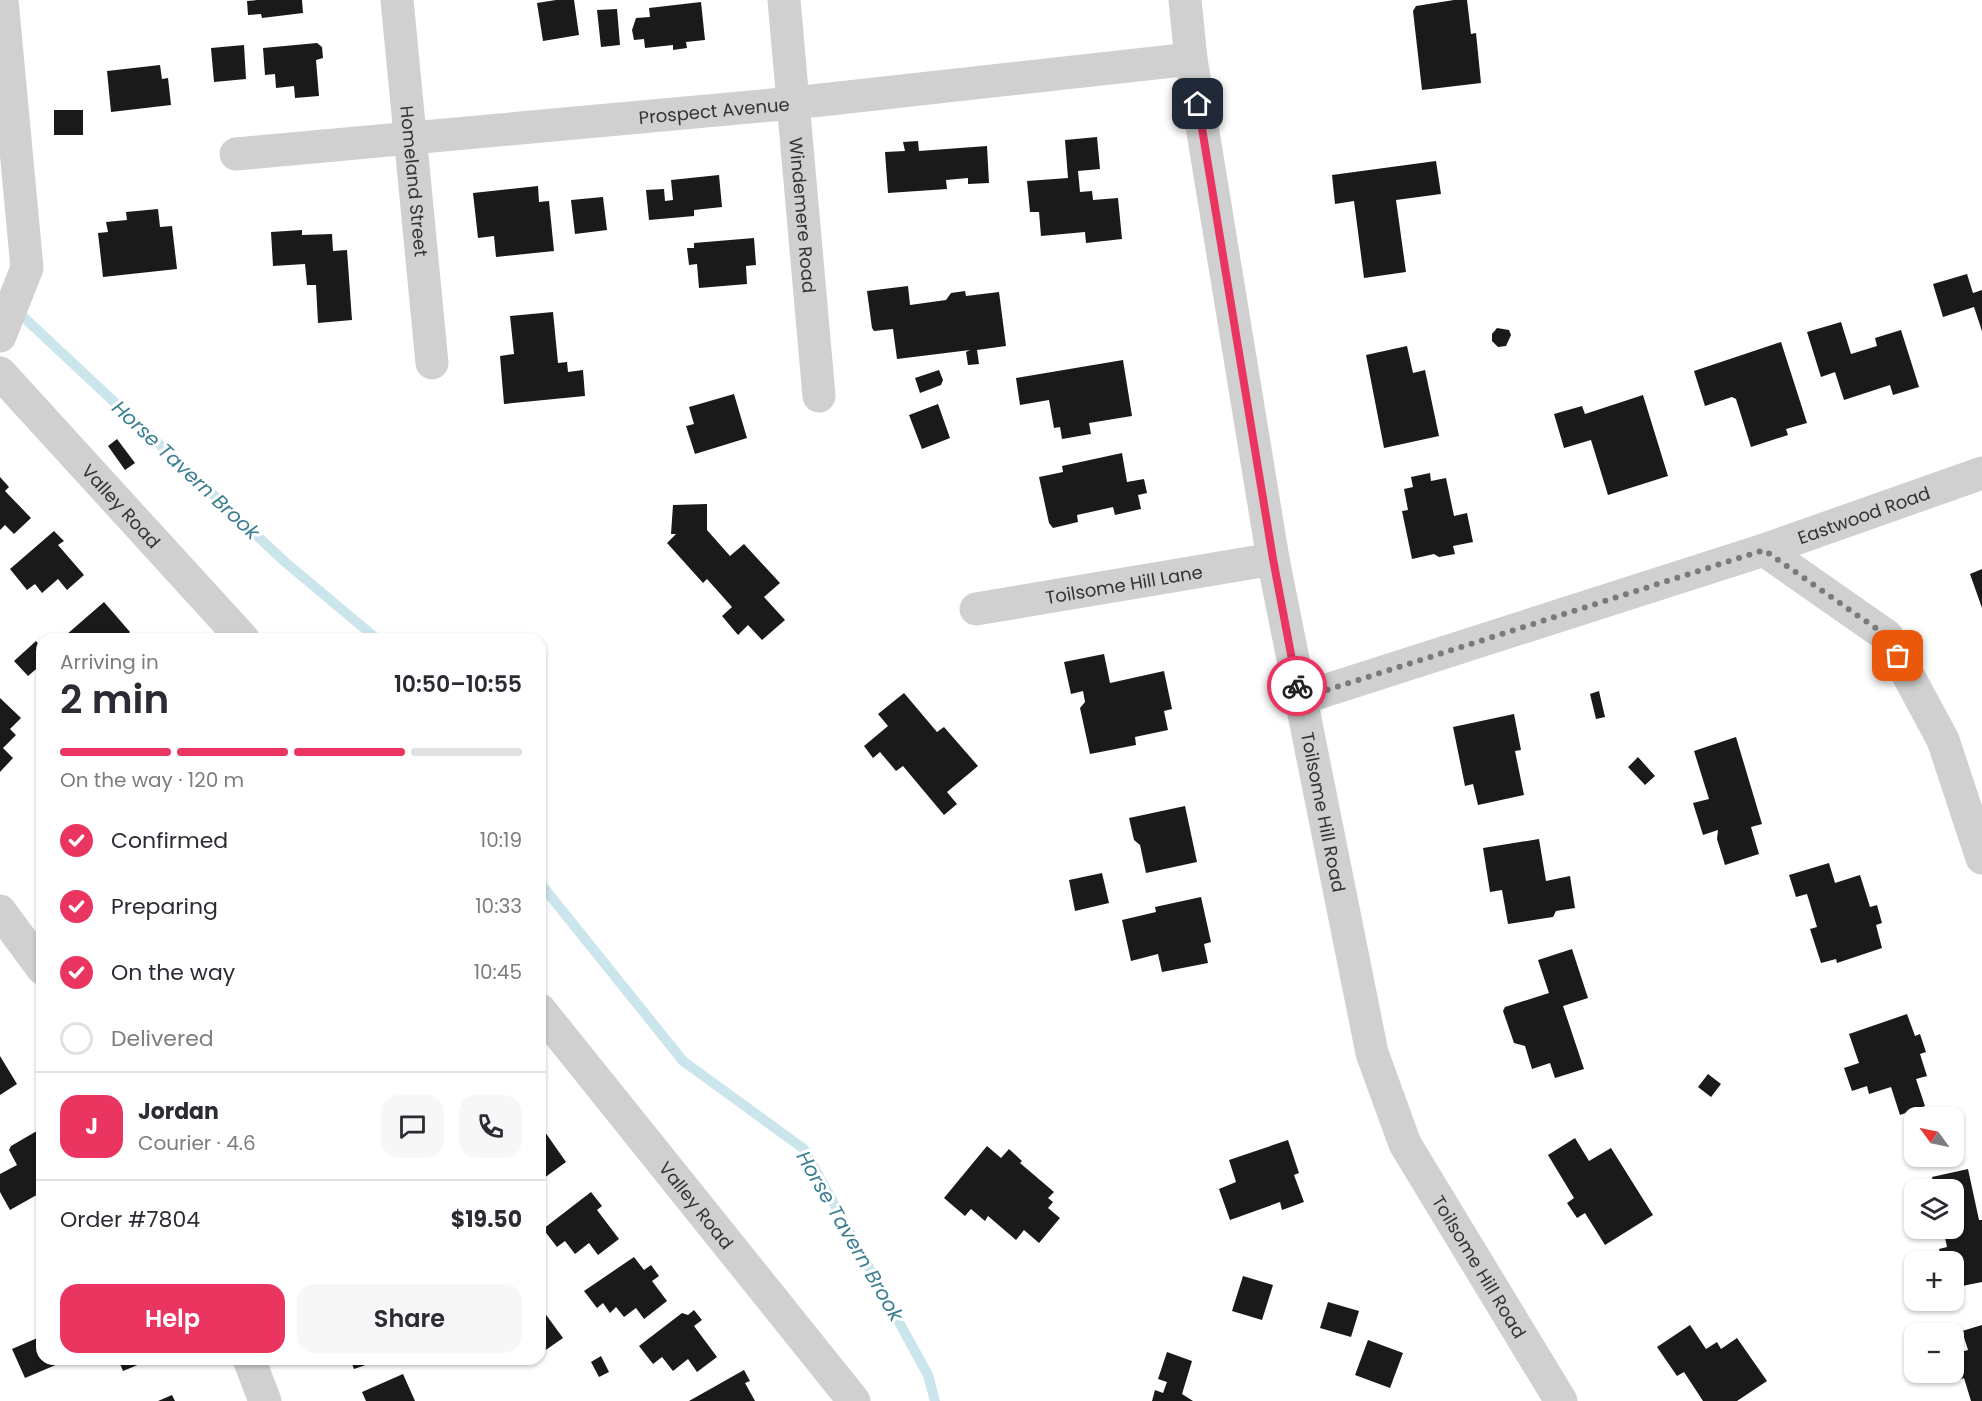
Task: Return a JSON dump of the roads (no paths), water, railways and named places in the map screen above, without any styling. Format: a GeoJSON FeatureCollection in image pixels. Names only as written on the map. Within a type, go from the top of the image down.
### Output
{"type":"FeatureCollection","features":[{"type":"Feature","properties":{"kind":"street"},"geometry":{"type":"LineString","coordinates":[[1,335],[27,268],[2,0]]}},
{"type":"Feature","properties":{"kind":"street","name":"Homeland Street"},"geometry":{"type":"LineString","coordinates":[[397,0],[432,363]]}},
{"type":"Feature","properties":{"kind":"street","name":"Windemere Road"},"geometry":{"type":"LineString","coordinates":[[784,0],[819,396]]}},
{"type":"Feature","properties":{"kind":"street","name":"Toilsome Hill Road"},"geometry":{"type":"LineString","coordinates":[[1185,0],[1191,59],[1273,559],[1299,699],[1372,1053],[1405,1144],[1561,1401]]}},
{"type":"Feature","properties":{"kind":"street","name":"Prospect Avenue"},"geometry":{"type":"LineString","coordinates":[[236,154],[794,103],[1191,59]]}},
{"type":"Feature","properties":{"kind":"street","name":"Valley Road"},"geometry":{"type":"LineString","coordinates":[[0,373],[238,633]]}},
{"type":"Feature","properties":{"kind":"street","name":"Eastwood Road"},"geometry":{"type":"LineString","coordinates":[[1299,699],[1764,550],[1982,473]]}},
{"type":"Feature","properties":{"kind":"street"},"geometry":{"type":"LineString","coordinates":[[1764,550],[1887,636],[1943,740],[1982,858]]}},
{"type":"Feature","properties":{"kind":"street","name":"Toilsome Hill Lane"},"geometry":{"type":"LineString","coordinates":[[976,609],[1273,559]]}},
{"type":"Feature","properties":{"kind":"street"},"geometry":{"type":"LineString","coordinates":[[0,911],[36,961]]}},
{"type":"Feature","properties":{"kind":"street","name":"Valley Road"},"geometry":{"type":"LineString","coordinates":[[546,1017],[854,1401]]}},
{"type":"Feature","properties":{"kind":"street"},"geometry":{"type":"LineString","coordinates":[[251,1365],[265,1401]]}},
{"type":"Feature","properties":{"kind":"waterway","name":"Horse Tavern Brook"},"geometry":{"type":"LineString","coordinates":[[16,310],[285,562],[370,633]]}},
{"type":"Feature","properties":{"kind":"waterway","name":"Horse Tavern Brook"},"geometry":{"type":"LineString","coordinates":[[546,890],[683,1061],[804,1149],[928,1375],[935,1401]]}}]}
